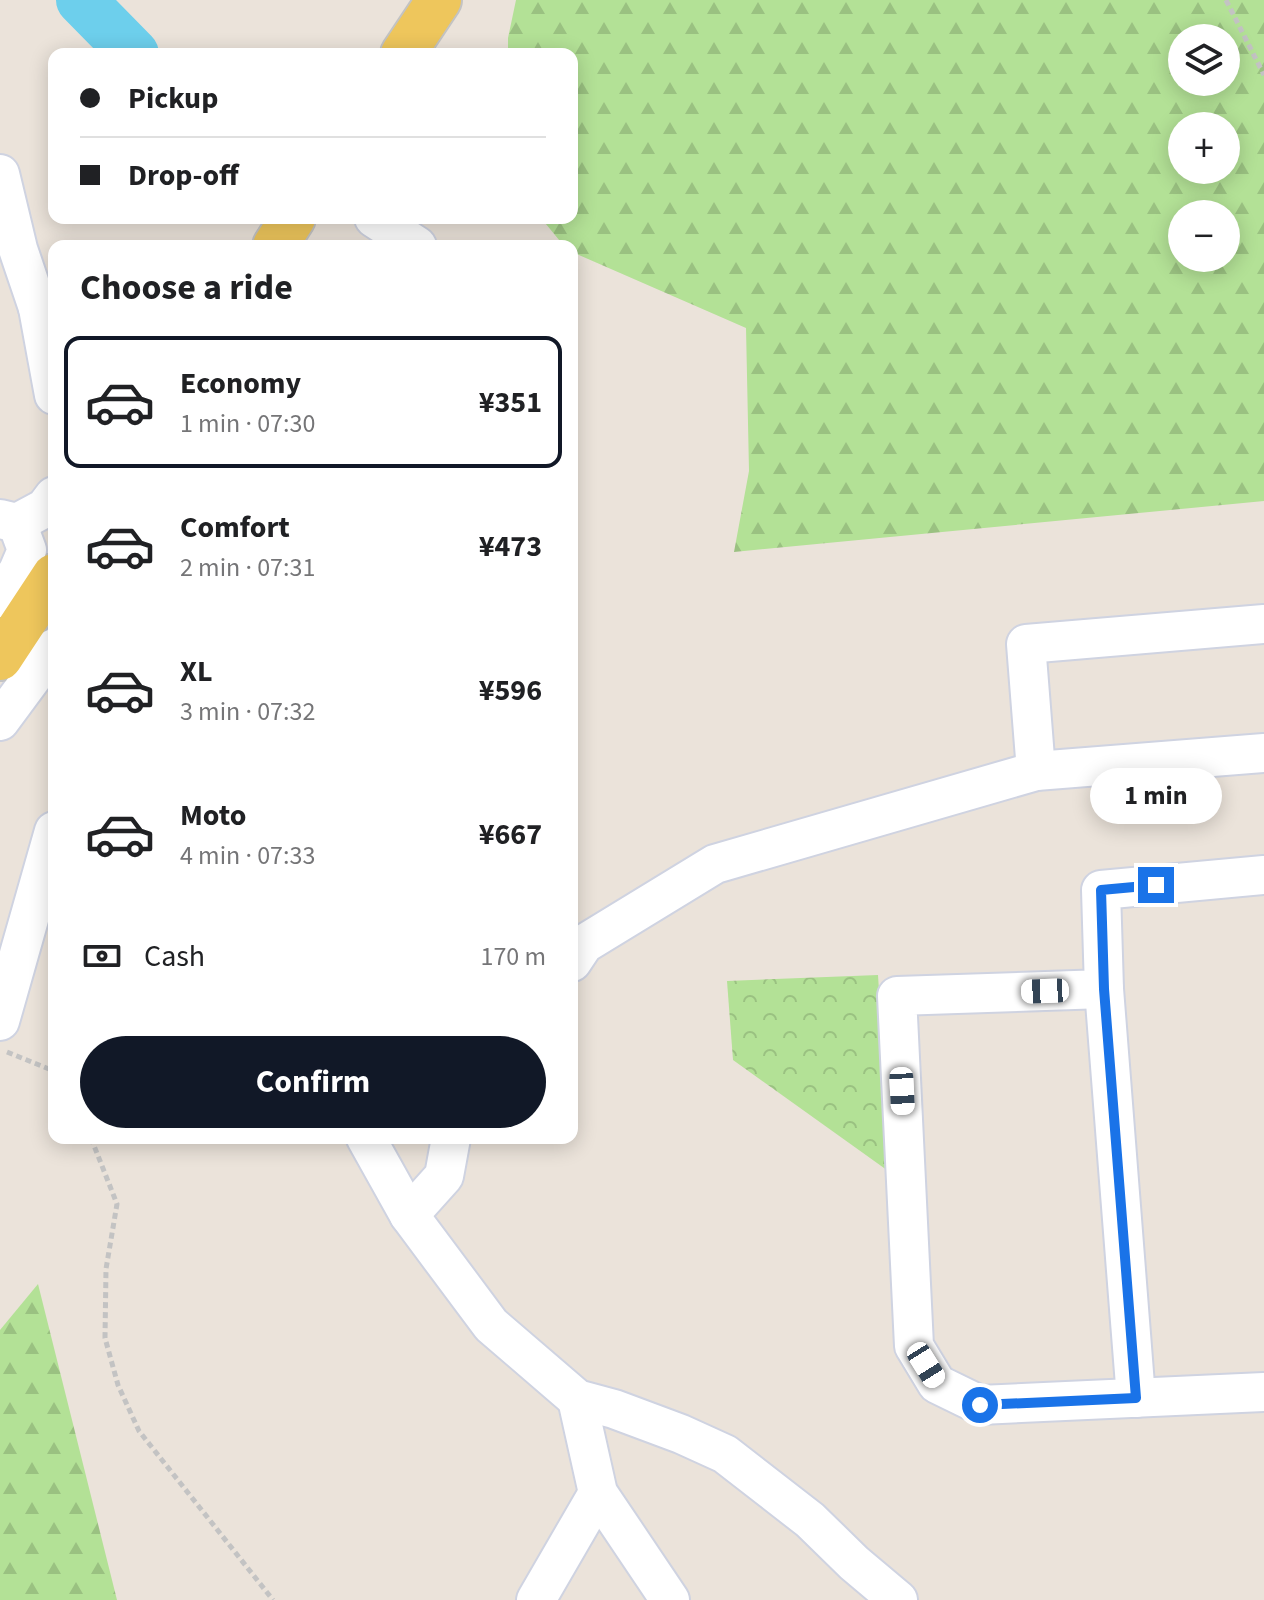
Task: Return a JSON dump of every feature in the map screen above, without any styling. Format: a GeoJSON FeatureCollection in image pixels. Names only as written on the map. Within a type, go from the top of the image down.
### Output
{"type":"FeatureCollection","features":[{"type":"Feature","properties":{"kind":"main road"},"geometry":{"type":"LineString","coordinates":[[407,48],[439,0]]}},
{"type":"Feature","properties":{"kind":"main road"},"geometry":{"type":"LineString","coordinates":[[0,658],[48,585]]}},
{"type":"Feature","properties":{"kind":"street"},"geometry":{"type":"LineString","coordinates":[[0,174],[9,248],[46,310],[48,331]]}},
{"type":"Feature","properties":{"kind":"street"},"geometry":{"type":"LineString","coordinates":[[383,224],[408,240]]}},
{"type":"Feature","properties":{"kind":"street"},"geometry":{"type":"LineString","coordinates":[[0,598],[18,571],[27,550],[9,521],[45,508],[48,504]]}},
{"type":"Feature","properties":{"kind":"street"},"geometry":{"type":"LineString","coordinates":[[1036,771],[1026,644],[1264,624]]}},
{"type":"Feature","properties":{"kind":"street"},"geometry":{"type":"LineString","coordinates":[[0,721],[48,656]]}},
{"type":"Feature","properties":{"kind":"street"},"geometry":{"type":"LineString","coordinates":[[578,953],[584,944],[715,864],[1036,771],[1264,753]]}},
{"type":"Feature","properties":{"kind":"street"},"geometry":{"type":"LineString","coordinates":[[0,1021],[48,852]]}},
{"type":"Feature","properties":{"kind":"street"},"geometry":{"type":"LineString","coordinates":[[1136,1398],[1104,989],[1101,890],[1264,875]]}},
{"type":"Feature","properties":{"kind":"street"},"geometry":{"type":"LineString","coordinates":[[1104,989],[897,996],[914,1346],[937,1384],[980,1405],[1264,1392]]}},
{"type":"Feature","properties":{"kind":"street"},"geometry":{"type":"LineString","coordinates":[[369,1144],[409,1215],[491,1325],[577,1399],[668,1429],[725,1454],[810,1520],[898,1600]]}},
{"type":"Feature","properties":{"kind":"street"},"geometry":{"type":"LineString","coordinates":[[409,1215],[444,1176],[450,1144]]}},
{"type":"Feature","properties":{"kind":"street"},"geometry":{"type":"LineString","coordinates":[[577,1399],[598,1493],[670,1600]]}},
{"type":"Feature","properties":{"kind":"street"},"geometry":{"type":"LineString","coordinates":[[536,1600],[598,1493]]}},
{"type":"Feature","properties":{"kind":"path"},"geometry":{"type":"LineString","coordinates":[[1226,0],[1264,75]]}},
{"type":"Feature","properties":{"kind":"path"},"geometry":{"type":"LineString","coordinates":[[0,1049],[48,1069]]}},
{"type":"Feature","properties":{"kind":"path"},"geometry":{"type":"LineString","coordinates":[[93,1144],[117,1204],[106,1269],[105,1338],[118,1385],[139,1431],[273,1600]]}},
{"type":"Feature","properties":{"kind":"green space"},"geometry":{"type":"Polygon","coordinates":[[[516,0],[1264,0],[1264,501],[734,552],[749,471],[746,328],[578,255],[578,240],[559,240],[546,224],[578,224],[578,48],[508,48],[516,0]]]}},
{"type":"Feature","properties":{"kind":"green space"},"geometry":{"type":"Polygon","coordinates":[[[878,975],[891,1173],[733,1060],[727,981],[878,975]]]}},
{"type":"Feature","properties":{"kind":"green space"},"geometry":{"type":"Polygon","coordinates":[[[38,1284],[117,1600],[0,1600],[0,1330],[38,1284]]]}},
{"type":"Feature","properties":{"kind":"waterway"},"geometry":{"type":"LineString","coordinates":[[81,0],[128,48]]}},
{"type":"Feature","properties":{"kind":"route"},"geometry":{"type":"LineString","coordinates":[[980,1405],[1136,1398],[1104,989],[1101,890],[1156,885]]}}]}
